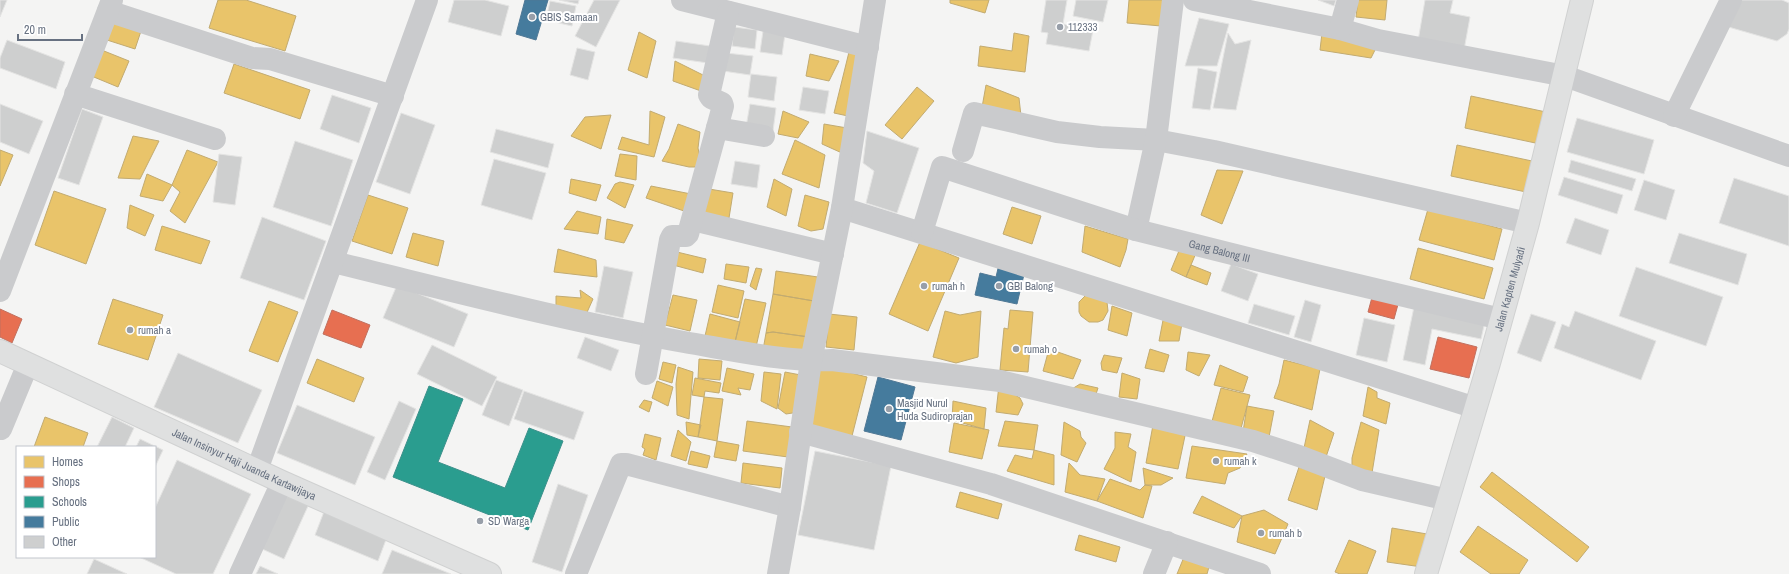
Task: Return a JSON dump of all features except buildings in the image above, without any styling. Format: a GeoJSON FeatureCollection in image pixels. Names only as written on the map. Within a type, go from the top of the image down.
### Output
{"type":"FeatureCollection","features":[{"type":"Feature","properties":{"kind":"main road","name":"Jalan Kapten Mulyadi"},"geometry":{"type":"LineString","coordinates":[[1426,574],[1476,408],[1528,223],[1565,76],[1582,0]]}},
{"type":"Feature","properties":{"kind":"main road","name":"Jalan Insinyur Haji Juanda Kartawijaya"},"geometry":{"type":"LineString","coordinates":[[0,351],[282,482],[490,574]]}},
{"type":"Feature","properties":{"kind":"street"},"geometry":{"type":"LineString","coordinates":[[257,470],[427,0]]}},
{"type":"Feature","properties":{"kind":"street"},"geometry":{"type":"LineString","coordinates":[[682,0],[868,47]]}},
{"type":"Feature","properties":{"kind":"street"},"geometry":{"type":"LineString","coordinates":[[778,574],[790,507],[811,361],[842,208],[875,0]]}},
{"type":"Feature","properties":{"kind":"street"},"geometry":{"type":"LineString","coordinates":[[1136,230],[1156,140],[1173,0]]}},
{"type":"Feature","properties":{"kind":"street"},"geometry":{"type":"LineString","coordinates":[[1194,0],[1340,29],[1378,40],[1565,76],[1789,156]]}},
{"type":"Feature","properties":{"kind":"street"},"geometry":{"type":"LineString","coordinates":[[1340,29],[1348,0]]}},
{"type":"Feature","properties":{"kind":"street"},"geometry":{"type":"LineString","coordinates":[[1674,116],[1730,0]]}},
{"type":"Feature","properties":{"kind":"street"},"geometry":{"type":"LineString","coordinates":[[0,291],[110,5],[252,58],[270,59],[393,96]]}},
{"type":"Feature","properties":{"kind":"street"},"geometry":{"type":"LineString","coordinates":[[646,374],[670,240],[672,236],[686,236],[693,220],[723,104],[711,98],[709,95],[728,12]]}},
{"type":"Feature","properties":{"kind":"street"},"geometry":{"type":"LineString","coordinates":[[75,94],[215,139]]}},
{"type":"Feature","properties":{"kind":"street"},"geometry":{"type":"LineString","coordinates":[[963,151],[974,113],[1058,132],[1100,137],[1156,140],[1276,164],[1528,223]]}},
{"type":"Feature","properties":{"kind":"street"},"geometry":{"type":"LineString","coordinates":[[717,128],[764,136]]}},
{"type":"Feature","properties":{"kind":"street","name":"Gang Balong III"},"geometry":{"type":"LineString","coordinates":[[922,232],[942,167],[1136,230],[1501,319]]}},
{"type":"Feature","properties":{"kind":"street"},"geometry":{"type":"LineString","coordinates":[[842,208],[1476,408]]}},
{"type":"Feature","properties":{"kind":"street"},"geometry":{"type":"LineString","coordinates":[[693,220],[833,254]]}},
{"type":"Feature","properties":{"kind":"street"},"geometry":{"type":"LineString","coordinates":[[332,262],[542,312],[652,336],[732,350],[811,361],[832,360],[1000,381],[1253,441],[1362,480],[1448,500]]}},
{"type":"Feature","properties":{"kind":"street"},"geometry":{"type":"LineString","coordinates":[[1,429],[28,364]]}},
{"type":"Feature","properties":{"kind":"street"},"geometry":{"type":"LineString","coordinates":[[800,432],[991,484],[1260,574]]}},
{"type":"Feature","properties":{"kind":"street"},"geometry":{"type":"LineString","coordinates":[[576,574],[621,464],[626,464],[790,507]]}},
{"type":"Feature","properties":{"kind":"street"},"geometry":{"type":"LineString","coordinates":[[240,574],[282,482]]}},
{"type":"Feature","properties":{"kind":"street"},"geometry":{"type":"LineString","coordinates":[[1154,574],[1168,542]]}},
{"type":"Feature","properties":{"kind":"place","name":"GBIS Samaan"},"geometry":{"type":"Point","coordinates":[532,17]}},
{"type":"Feature","properties":{"kind":"place","name":"112333"},"geometry":{"type":"Point","coordinates":[1060,27]}},
{"type":"Feature","properties":{"kind":"place","name":"rumah h"},"geometry":{"type":"Point","coordinates":[924,286]}},
{"type":"Feature","properties":{"kind":"place","name":"GBI Balong"},"geometry":{"type":"Point","coordinates":[999,286]}},
{"type":"Feature","properties":{"kind":"place","name":"rumah a"},"geometry":{"type":"Point","coordinates":[130,330]}},
{"type":"Feature","properties":{"kind":"place","name":"rumah o"},"geometry":{"type":"Point","coordinates":[1016,349]}},
{"type":"Feature","properties":{"kind":"place","name":"Masjid Nurul Huda Sudiroprajan"},"geometry":{"type":"Point","coordinates":[889,409]}},
{"type":"Feature","properties":{"kind":"place","name":"rumah k"},"geometry":{"type":"Point","coordinates":[1216,461]}},
{"type":"Feature","properties":{"kind":"place","name":"SD Warga"},"geometry":{"type":"Point","coordinates":[480,521]}},
{"type":"Feature","properties":{"kind":"place","name":"rumah b"},"geometry":{"type":"Point","coordinates":[1261,533]}}]}
